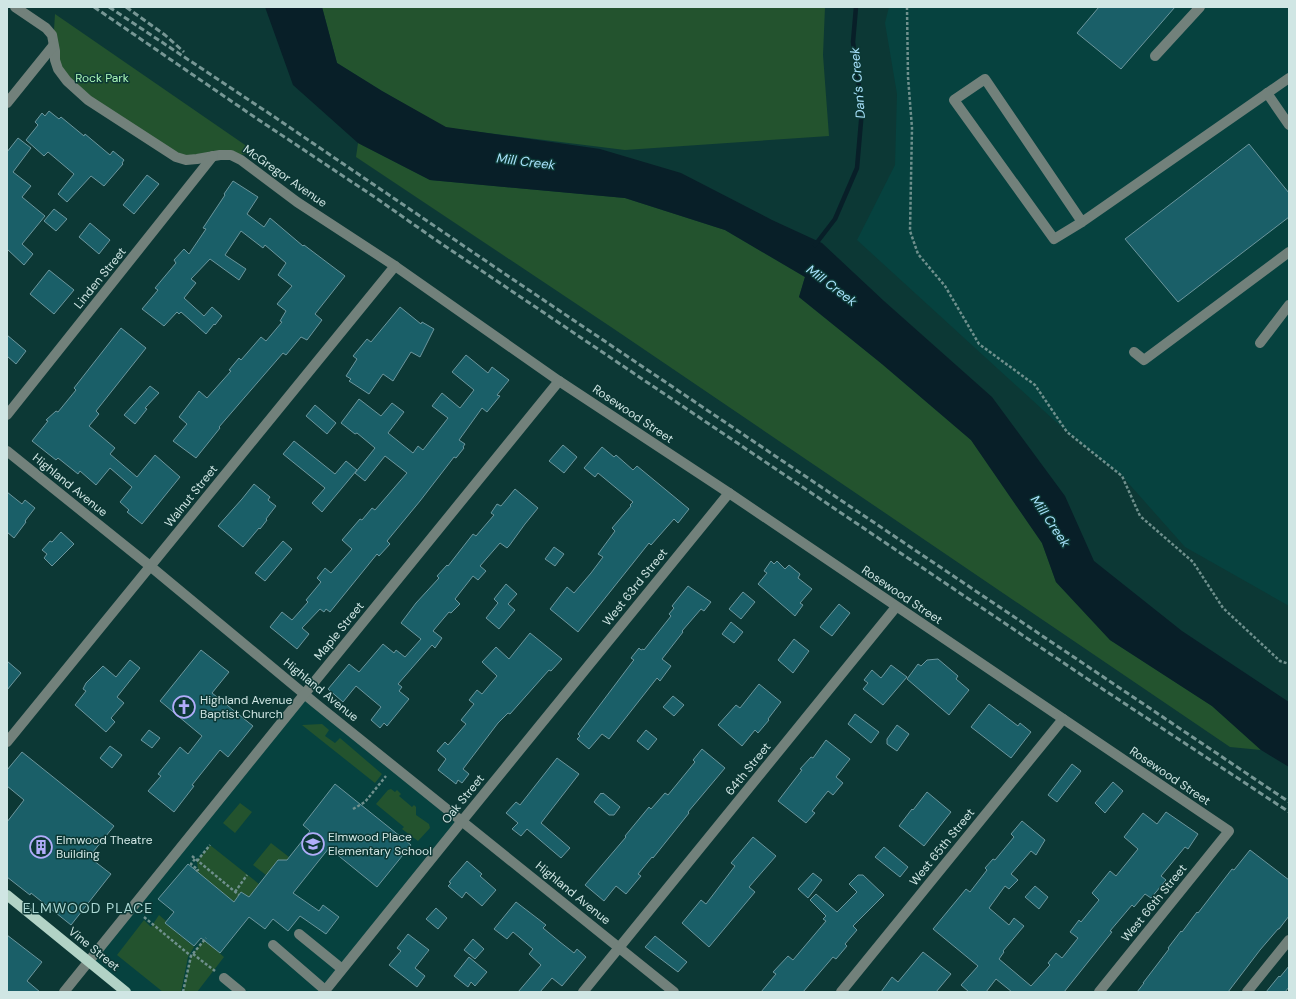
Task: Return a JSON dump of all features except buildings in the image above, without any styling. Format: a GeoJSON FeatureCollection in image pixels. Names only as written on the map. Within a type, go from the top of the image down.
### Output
{"type":"FeatureCollection","features":[{"type":"Feature","properties":{"kind":"main road","name":"Vine Street"},"geometry":{"type":"LineString","coordinates":[[7,895],[126,992]]}},
{"type":"Feature","properties":{"kind":"street","name":"McGregor Avenue"},"geometry":{"type":"LineString","coordinates":[[15,7],[46,28],[52,35],[58,69],[63,77],[88,100],[176,157],[186,160],[232,155],[241,160],[297,202],[395,266],[559,381]]}},
{"type":"Feature","properties":{"kind":"street"},"geometry":{"type":"LineString","coordinates":[[1155,56],[1200,7]]}},
{"type":"Feature","properties":{"kind":"street"},"geometry":{"type":"LineString","coordinates":[[7,103],[53,46]]}},
{"type":"Feature","properties":{"kind":"street"},"geometry":{"type":"LineString","coordinates":[[1082,222],[985,79],[954,100],[1054,239],[1082,222],[1289,78]]}},
{"type":"Feature","properties":{"kind":"street"},"geometry":{"type":"LineString","coordinates":[[1267,93],[1289,125]]}},
{"type":"Feature","properties":{"kind":"street","name":"Linden Street"},"geometry":{"type":"LineString","coordinates":[[7,415],[213,156]]}},
{"type":"Feature","properties":{"kind":"street"},"geometry":{"type":"LineString","coordinates":[[1134,352],[1144,360],[1289,252]]}},
{"type":"Feature","properties":{"kind":"street","name":"Walnut Street"},"geometry":{"type":"LineString","coordinates":[[9,737],[395,266]]}},
{"type":"Feature","properties":{"kind":"street"},"geometry":{"type":"LineString","coordinates":[[1260,343],[1289,305]]}},
{"type":"Feature","properties":{"kind":"street","name":"Rosewood Street"},"geometry":{"type":"LineString","coordinates":[[559,381],[729,493],[1229,831]]}},
{"type":"Feature","properties":{"kind":"street","name":"Maple Street"},"geometry":{"type":"LineString","coordinates":[[64,992],[559,381]]}},
{"type":"Feature","properties":{"kind":"street","name":"Highland Avenue"},"geometry":{"type":"LineString","coordinates":[[7,451],[674,992]]}},
{"type":"Feature","properties":{"kind":"street","name":"West 63rd Street"},"geometry":{"type":"LineString","coordinates":[[562,697],[729,493]]}},
{"type":"Feature","properties":{"kind":"street","name":"64th Street"},"geometry":{"type":"LineString","coordinates":[[583,992],[896,607]]}},
{"type":"Feature","properties":{"kind":"street","name":"Oak Street"},"geometry":{"type":"LineString","coordinates":[[324,991],[562,697]]}},
{"type":"Feature","properties":{"kind":"street","name":"West 65th Street"},"geometry":{"type":"LineString","coordinates":[[841,992],[1063,719]]}},
{"type":"Feature","properties":{"kind":"street","name":"West 66th Street"},"geometry":{"type":"LineString","coordinates":[[1099,992],[1229,831]]}},
{"type":"Feature","properties":{"kind":"street"},"geometry":{"type":"LineString","coordinates":[[298,934],[342,970]]}},
{"type":"Feature","properties":{"kind":"street"},"geometry":{"type":"LineString","coordinates":[[1247,992],[1289,940]]}},
{"type":"Feature","properties":{"kind":"street"},"geometry":{"type":"LineString","coordinates":[[273,944],[324,991]]}},
{"type":"Feature","properties":{"kind":"street"},"geometry":{"type":"LineString","coordinates":[[224,978],[241,992]]}},
{"type":"Feature","properties":{"kind":"path"},"geometry":{"type":"LineString","coordinates":[[907,7],[908,77],[912,128],[910,231],[918,254],[945,286],[979,344],[1035,385],[1067,432],[1122,476],[1140,516],[1193,562],[1223,608],[1280,661],[1289,664]]}},
{"type":"Feature","properties":{"kind":"path"},"geometry":{"type":"LineString","coordinates":[[353,810],[365,802],[394,766]]}},
{"type":"Feature","properties":{"kind":"path"},"geometry":{"type":"LineString","coordinates":[[196,871],[198,870],[191,864],[210,845]]}},
{"type":"Feature","properties":{"kind":"path"},"geometry":{"type":"LineString","coordinates":[[192,856],[239,895]]}},
{"type":"Feature","properties":{"kind":"path"},"geometry":{"type":"LineString","coordinates":[[235,892],[247,875]]}},
{"type":"Feature","properties":{"kind":"path"},"geometry":{"type":"LineString","coordinates":[[144,917],[192,955],[213,969]]}},
{"type":"Feature","properties":{"kind":"path"},"geometry":{"type":"LineString","coordinates":[[183,992],[192,955],[206,938]]}},
{"type":"Feature","properties":{"kind":"shaded area"},"geometry":{"type":"Polygon","coordinates":[[[889,7],[1289,7],[1289,606],[1185,547],[1122,476],[1067,432],[857,240],[895,165],[897,94],[885,23],[889,7]]]}},
{"type":"Feature","properties":{"kind":"shaded area","name":"Elmwood Place Elementary School"},"geometry":{"type":"Polygon","coordinates":[[[305,693],[462,821],[324,992],[126,992],[89,961],[305,693]]]}},
{"type":"Feature","properties":{"kind":"green space"},"geometry":{"type":"Polygon","coordinates":[[[322,7],[825,7],[823,55],[829,136],[625,150],[446,128],[337,63],[322,7]]]}},
{"type":"Feature","properties":{"kind":"green space","name":"Rock Park"},"geometry":{"type":"Polygon","coordinates":[[[55,14],[258,154],[220,155],[186,160],[67,81],[53,46],[55,14]]]}},
{"type":"Feature","properties":{"kind":"green space"},"geometry":{"type":"Polygon","coordinates":[[[358,143],[430,180],[625,198],[725,230],[805,277],[799,297],[882,364],[971,440],[1042,543],[1056,582],[1110,640],[1212,706],[1261,750],[1230,747],[614,329],[356,157],[358,143]]]}},
{"type":"Feature","properties":{"kind":"green space"},"geometry":{"type":"Polygon","coordinates":[[[322,724],[329,730],[325,736],[335,743],[340,738],[382,774],[375,783],[302,725],[322,724]]]}},
{"type":"Feature","properties":{"kind":"green space"},"geometry":{"type":"Polygon","coordinates":[[[391,789],[395,792],[397,790],[401,794],[399,796],[412,807],[414,805],[416,807],[416,815],[429,824],[430,828],[418,841],[402,829],[404,827],[376,804],[388,790],[391,789]]]}},
{"type":"Feature","properties":{"kind":"green space"},"geometry":{"type":"Polygon","coordinates":[[[240,803],[252,812],[235,833],[223,823],[240,803]]]}},
{"type":"Feature","properties":{"kind":"green space"},"geometry":{"type":"Polygon","coordinates":[[[271,843],[289,857],[287,860],[278,860],[266,875],[253,865],[271,843]]]}},
{"type":"Feature","properties":{"kind":"green space"},"geometry":{"type":"Polygon","coordinates":[[[210,845],[259,884],[249,897],[241,892],[234,902],[196,871],[198,870],[197,861],[210,845]]]}},
{"type":"Feature","properties":{"kind":"green space"},"geometry":{"type":"Polygon","coordinates":[[[159,915],[166,921],[165,923],[194,947],[188,957],[181,992],[163,992],[117,955],[144,920],[151,927],[159,915]]]}},
{"type":"Feature","properties":{"kind":"green space"},"geometry":{"type":"Polygon","coordinates":[[[206,938],[207,942],[224,957],[197,992],[183,992],[191,956],[206,938]]]}},
{"type":"Feature","properties":{"kind":"water","name":"Mill Creek"},"geometry":{"type":"Polygon","coordinates":[[[265,7],[322,7],[337,63],[382,91],[446,127],[600,149],[681,173],[772,220],[822,243],[884,301],[992,397],[1065,496],[1094,561],[1182,631],[1289,702],[1289,767],[1261,750],[1212,706],[1110,640],[1056,582],[1042,543],[971,440],[882,364],[799,297],[805,277],[725,230],[625,198],[430,180],[358,143],[293,85],[265,7]]]}},
{"type":"Feature","properties":{"kind":"waterway","name":"Dan’s Creek"},"geometry":{"type":"LineString","coordinates":[[815,245],[835,219],[857,168],[862,110],[853,42],[856,7]]}},
{"type":"Feature","properties":{"kind":"railway"},"geometry":{"type":"LineString","coordinates":[[94,7],[433,238],[1089,680],[1289,812]]}},
{"type":"Feature","properties":{"kind":"railway"},"geometry":{"type":"LineString","coordinates":[[109,7],[273,116],[1289,802]]}},
{"type":"Feature","properties":{"kind":"railway"},"geometry":{"type":"LineString","coordinates":[[126,7],[165,35],[184,52]]}},
{"type":"Feature","properties":{"kind":"place","name":"Highland Avenue Baptist Church"},"geometry":{"type":"Point","coordinates":[184,707]}},
{"type":"Feature","properties":{"kind":"place","name":"Elmwood Place Elementary School"},"geometry":{"type":"Point","coordinates":[313,844]}},
{"type":"Feature","properties":{"kind":"place","name":"Elmwood Theatre Building"},"geometry":{"type":"Point","coordinates":[41,847]}},
{"type":"Feature","properties":{"kind":"district","name":"ELMWOOD PLACE"},"geometry":{"type":"Point","coordinates":[88,908]}}]}
